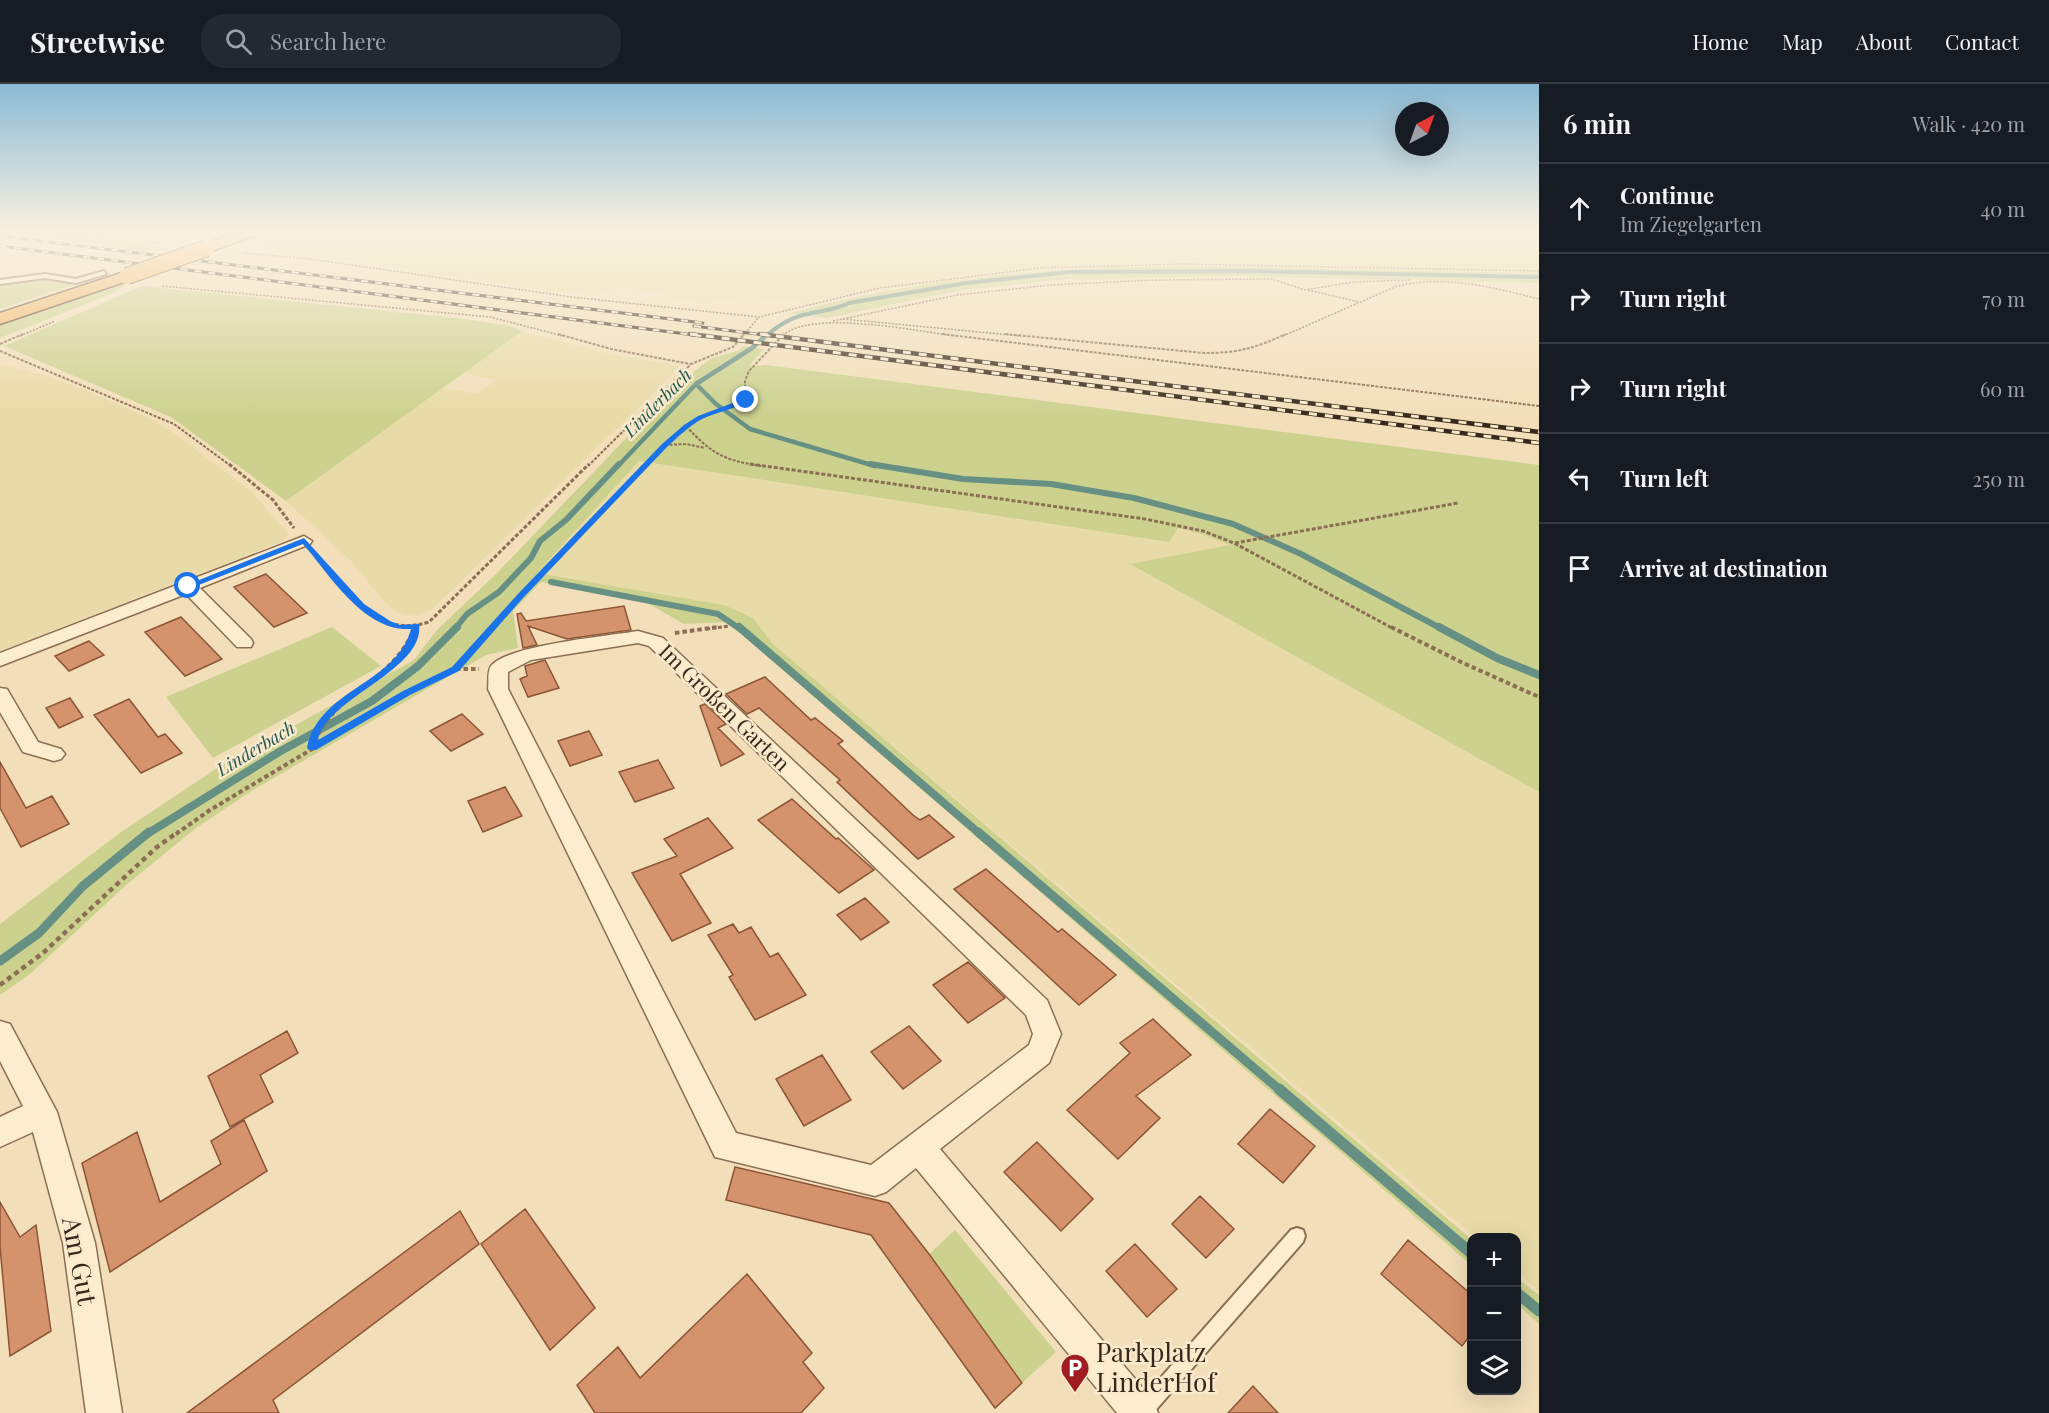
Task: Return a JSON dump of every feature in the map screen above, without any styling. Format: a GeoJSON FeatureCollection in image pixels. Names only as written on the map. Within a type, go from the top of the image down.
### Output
{"type":"FeatureCollection","features":[{"type":"Feature","properties":{"kind":"highway"},"geometry":{"type":"LineString","coordinates":[[0,312],[56,294]]}},
{"type":"Feature","properties":{"kind":"highway"},"geometry":{"type":"LineString","coordinates":[[0,319],[65,294]]}},
{"type":"Feature","properties":{"kind":"street"},"geometry":{"type":"LineString","coordinates":[[0,660],[304,541]]}},
{"type":"Feature","properties":{"kind":"street"},"geometry":{"type":"LineString","coordinates":[[188,586],[244,643]]}},
{"type":"Feature","properties":{"kind":"street","name":"Im Großen Garten"},"geometry":{"type":"LineString","coordinates":[[638,637],[656,642],[1037,1008],[1047,1034],[1039,1054],[919,1148],[875,1181],[726,1146],[498,689],[499,669],[526,655],[638,637]]}},
{"type":"Feature","properties":{"kind":"street"},"geometry":{"type":"LineString","coordinates":[[0,694],[30,747],[54,754]]}},
{"type":"Feature","properties":{"kind":"street","name":"Am Gut"},"geometry":{"type":"LineString","coordinates":[[0,1033],[42,1112],[79,1243],[104,1413]]}},
{"type":"Feature","properties":{"kind":"street"},"geometry":{"type":"LineString","coordinates":[[0,1132],[42,1112]]}},
{"type":"Feature","properties":{"kind":"street"},"geometry":{"type":"LineString","coordinates":[[919,1148],[1141,1413]]}},
{"type":"Feature","properties":{"kind":"lane"},"geometry":{"type":"LineString","coordinates":[[1141,1413],[1297,1236]]}},
{"type":"Feature","properties":{"kind":"path"},"geometry":{"type":"LineString","coordinates":[[247,294],[490,317],[611,349],[691,364]]}},
{"type":"Feature","properties":{"kind":"path"},"geometry":{"type":"LineString","coordinates":[[543,294],[759,317],[855,294]]}},
{"type":"Feature","properties":{"kind":"path"},"geometry":{"type":"LineString","coordinates":[[829,322],[974,294]]}},
{"type":"Feature","properties":{"kind":"path"},"geometry":{"type":"LineString","coordinates":[[1322,294],[1360,303]]}},
{"type":"Feature","properties":{"kind":"path"},"geometry":{"type":"LineString","coordinates":[[843,319],[1159,349],[1233,353],[1257,347],[1383,294]]}},
{"type":"Feature","properties":{"kind":"path"},"geometry":{"type":"LineString","coordinates":[[1517,294],[1539,299]]}},
{"type":"Feature","properties":{"kind":"path"},"geometry":{"type":"LineString","coordinates":[[0,351],[174,424],[237,470],[273,500],[304,541],[361,606],[387,623],[399,627],[416,626],[429,622],[691,364],[733,347],[759,317]]}},
{"type":"Feature","properties":{"kind":"path"},"geometry":{"type":"LineString","coordinates":[[0,985],[43,953],[157,847],[210,810],[406,693],[455,669],[520,597],[665,445],[686,426],[718,410],[746,400],[745,381],[749,371],[789,329],[816,322],[829,322],[1539,406]]}},
{"type":"Feature","properties":{"kind":"path"},"geometry":{"type":"LineString","coordinates":[[686,426],[707,448]]}},
{"type":"Feature","properties":{"kind":"path"},"geometry":{"type":"LineString","coordinates":[[665,445],[686,444],[707,448],[734,462],[1145,519],[1203,531],[1234,543],[1419,642],[1539,698]]}},
{"type":"Feature","properties":{"kind":"path"},"geometry":{"type":"LineString","coordinates":[[1234,543],[1458,503]]}},
{"type":"Feature","properties":{"kind":"path"},"geometry":{"type":"LineString","coordinates":[[312,748],[315,732],[324,720],[343,702],[396,663],[412,641],[416,626]]}},
{"type":"Feature","properties":{"kind":"path"},"geometry":{"type":"LineString","coordinates":[[656,642],[667,634],[729,626]]}},
{"type":"Feature","properties":{"kind":"shaded area"},"geometry":{"type":"Polygon","coordinates":[[[578,294],[601,294],[597,296],[578,294]]]}},
{"type":"Feature","properties":{"kind":"shaded area"},"geometry":{"type":"Polygon","coordinates":[[[659,294],[855,294],[833,295],[808,303],[743,296],[705,304],[659,294]]]}},
{"type":"Feature","properties":{"kind":"shaded area"},"geometry":{"type":"Polygon","coordinates":[[[522,331],[609,354],[681,366],[431,610],[415,616],[396,612],[382,599],[351,561],[286,501],[443,388],[477,394],[496,380],[463,373],[522,331]]]}},
{"type":"Feature","properties":{"kind":"shaded area"},"geometry":{"type":"Polygon","coordinates":[[[0,364],[51,377],[82,389],[143,415],[171,431],[252,492],[288,534],[283,541],[0,651],[0,364]]]}},
{"type":"Feature","properties":{"kind":"shaded area"},"geometry":{"type":"Polygon","coordinates":[[[639,461],[1168,542],[1177,528],[1231,545],[1131,565],[1539,792],[1539,1291],[1521,1275],[1521,1233],[1470,1233],[773,644],[753,618],[724,605],[537,573],[639,461]]]}},
{"type":"Feature","properties":{"kind":"green space"},"geometry":{"type":"Polygon","coordinates":[[[0,294],[46,294],[0,309],[0,294]]]}},
{"type":"Feature","properties":{"kind":"green space"},"geometry":{"type":"Polygon","coordinates":[[[91,294],[111,294],[0,338],[0,324],[91,294]]]}},
{"type":"Feature","properties":{"kind":"green space"},"geometry":{"type":"Polygon","coordinates":[[[124,294],[221,294],[466,319],[510,326],[522,331],[286,501],[171,417],[4,346],[124,294]]]}},
{"type":"Feature","properties":{"kind":"green space"},"geometry":{"type":"Polygon","coordinates":[[[874,294],[942,294],[827,318],[791,313],[874,294]]]}},
{"type":"Feature","properties":{"kind":"green space"},"geometry":{"type":"Polygon","coordinates":[[[743,346],[764,349],[749,366],[766,365],[1539,465],[1539,792],[1130,564],[1230,545],[1178,528],[1169,542],[639,461],[537,573],[724,605],[753,618],[773,644],[1467,1236],[1467,1262],[728,622],[684,624],[644,601],[541,582],[513,611],[518,648],[486,655],[253,790],[196,828],[125,886],[30,974],[0,995],[0,924],[121,832],[219,767],[414,660],[436,631],[497,573],[681,381],[712,358],[740,350],[743,346]]]}},
{"type":"Feature","properties":{"kind":"green space"},"geometry":{"type":"Polygon","coordinates":[[[332,627],[381,666],[213,758],[166,697],[332,627]]]}},
{"type":"Feature","properties":{"kind":"green space"},"geometry":{"type":"Polygon","coordinates":[[[955,1230],[1056,1352],[1022,1383],[929,1254],[955,1230]]]}},
{"type":"Feature","properties":{"kind":"green space"},"geometry":{"type":"Polygon","coordinates":[[[1521,1281],[1539,1295],[1539,1324],[1521,1308],[1521,1281]]]}},
{"type":"Feature","properties":{"kind":"building"},"geometry":{"type":"Polygon","coordinates":[[[266,574],[307,613],[274,627],[234,587],[266,574]]]}},
{"type":"Feature","properties":{"kind":"building"},"geometry":{"type":"Polygon","coordinates":[[[624,606],[631,630],[567,639],[528,626],[537,645],[523,648],[517,614],[521,613],[526,621],[624,606]]]}},
{"type":"Feature","properties":{"kind":"building"},"geometry":{"type":"Polygon","coordinates":[[[181,617],[222,659],[185,676],[145,632],[181,617]]]}},
{"type":"Feature","properties":{"kind":"building"},"geometry":{"type":"Polygon","coordinates":[[[89,641],[104,655],[69,671],[55,656],[89,641]]]}},
{"type":"Feature","properties":{"kind":"building"},"geometry":{"type":"Polygon","coordinates":[[[545,660],[559,688],[528,697],[520,679],[527,676],[525,666],[545,660]]]}},
{"type":"Feature","properties":{"kind":"building"},"geometry":{"type":"Polygon","coordinates":[[[765,677],[811,720],[815,718],[843,741],[838,744],[913,815],[920,820],[929,815],[954,837],[918,859],[837,782],[840,780],[759,708],[747,714],[726,694],[765,677]]]}},
{"type":"Feature","properties":{"kind":"building"},"geometry":{"type":"Polygon","coordinates":[[[70,698],[83,717],[59,728],[46,708],[70,698]]]}},
{"type":"Feature","properties":{"kind":"building"},"geometry":{"type":"Polygon","coordinates":[[[129,699],[158,737],[165,734],[182,753],[141,773],[94,715],[129,699]]]}},
{"type":"Feature","properties":{"kind":"building"},"geometry":{"type":"Polygon","coordinates":[[[705,704],[726,724],[718,728],[744,754],[721,766],[700,706],[705,704]]]}},
{"type":"Feature","properties":{"kind":"building"},"geometry":{"type":"Polygon","coordinates":[[[462,714],[483,734],[451,751],[430,731],[462,714]]]}},
{"type":"Feature","properties":{"kind":"building"},"geometry":{"type":"Polygon","coordinates":[[[589,731],[602,755],[570,766],[558,741],[589,731]]]}},
{"type":"Feature","properties":{"kind":"building"},"geometry":{"type":"Polygon","coordinates":[[[658,760],[674,788],[635,802],[619,772],[658,760]]]}},
{"type":"Feature","properties":{"kind":"building"},"geometry":{"type":"Polygon","coordinates":[[[0,762],[26,808],[52,796],[69,824],[21,847],[0,808],[0,762]]]}},
{"type":"Feature","properties":{"kind":"building"},"geometry":{"type":"Polygon","coordinates":[[[505,787],[522,816],[483,832],[468,801],[505,787]]]}},
{"type":"Feature","properties":{"kind":"building"},"geometry":{"type":"Polygon","coordinates":[[[792,799],[874,870],[839,893],[758,820],[792,799]]]}},
{"type":"Feature","properties":{"kind":"building"},"geometry":{"type":"Polygon","coordinates":[[[708,818],[733,848],[680,874],[711,923],[672,941],[632,873],[677,856],[664,839],[708,818]]]}},
{"type":"Feature","properties":{"kind":"building"},"geometry":{"type":"Polygon","coordinates":[[[986,869],[1058,932],[1062,929],[1116,975],[1079,1005],[954,889],[986,869]]]}},
{"type":"Feature","properties":{"kind":"building"},"geometry":{"type":"Polygon","coordinates":[[[865,898],[889,922],[861,940],[837,915],[865,898]]]}},
{"type":"Feature","properties":{"kind":"building"},"geometry":{"type":"Polygon","coordinates":[[[733,924],[739,933],[751,927],[770,957],[778,953],[806,995],[755,1020],[729,977],[733,975],[708,935],[733,924]]]}},
{"type":"Feature","properties":{"kind":"building"},"geometry":{"type":"Polygon","coordinates":[[[968,962],[1005,998],[968,1023],[933,985],[968,962]]]}},
{"type":"Feature","properties":{"kind":"building"},"geometry":{"type":"Polygon","coordinates":[[[1153,1019],[1191,1055],[1136,1096],[1160,1118],[1118,1159],[1067,1110],[1130,1053],[1120,1043],[1153,1019]]]}},
{"type":"Feature","properties":{"kind":"building"},"geometry":{"type":"Polygon","coordinates":[[[909,1026],[941,1061],[903,1089],[871,1052],[909,1026]]]}},
{"type":"Feature","properties":{"kind":"building"},"geometry":{"type":"Polygon","coordinates":[[[287,1031],[298,1053],[260,1075],[273,1102],[230,1127],[208,1076],[287,1031]]]}},
{"type":"Feature","properties":{"kind":"building"},"geometry":{"type":"Polygon","coordinates":[[[822,1055],[851,1100],[804,1126],[776,1079],[822,1055]]]}},
{"type":"Feature","properties":{"kind":"building"},"geometry":{"type":"Polygon","coordinates":[[[1270,1109],[1315,1146],[1283,1183],[1238,1144],[1270,1109]]]}},
{"type":"Feature","properties":{"kind":"building"},"geometry":{"type":"Polygon","coordinates":[[[244,1120],[267,1171],[110,1272],[82,1163],[137,1132],[160,1202],[221,1164],[211,1141],[244,1120]]]}},
{"type":"Feature","properties":{"kind":"building"},"geometry":{"type":"Polygon","coordinates":[[[1037,1142],[1093,1199],[1061,1231],[1004,1172],[1037,1142]]]}},
{"type":"Feature","properties":{"kind":"building"},"geometry":{"type":"Polygon","coordinates":[[[735,1167],[889,1203],[929,1254],[1022,1383],[995,1408],[871,1235],[726,1200],[735,1167]]]}},
{"type":"Feature","properties":{"kind":"building"},"geometry":{"type":"Polygon","coordinates":[[[1200,1196],[1234,1229],[1206,1258],[1172,1224],[1200,1196]]]}},
{"type":"Feature","properties":{"kind":"building"},"geometry":{"type":"Polygon","coordinates":[[[0,1202],[20,1237],[36,1225],[51,1331],[10,1356],[0,1247],[0,1202]]]}},
{"type":"Feature","properties":{"kind":"building"},"geometry":{"type":"Polygon","coordinates":[[[525,1209],[595,1308],[550,1350],[481,1244],[525,1209]]]}},
{"type":"Feature","properties":{"kind":"building"},"geometry":{"type":"Polygon","coordinates":[[[460,1211],[479,1244],[273,1400],[279,1413],[187,1413],[460,1211]]]}},
{"type":"Feature","properties":{"kind":"building"},"geometry":{"type":"Polygon","coordinates":[[[1408,1240],[1467,1291],[1467,1340],[1462,1346],[1381,1274],[1408,1240]]]}},
{"type":"Feature","properties":{"kind":"building"},"geometry":{"type":"Polygon","coordinates":[[[1135,1244],[1177,1289],[1147,1317],[1106,1271],[1135,1244]]]}},
{"type":"Feature","properties":{"kind":"building"},"geometry":{"type":"Polygon","coordinates":[[[747,1274],[812,1353],[803,1362],[824,1388],[801,1413],[595,1413],[577,1385],[618,1347],[640,1378],[747,1274]]]}},
{"type":"Feature","properties":{"kind":"building"},"geometry":{"type":"Polygon","coordinates":[[[1253,1386],[1278,1413],[1228,1413],[1253,1386]]]}},
{"type":"Feature","properties":{"kind":"waterway","name":"Linderbach"},"geometry":{"type":"LineString","coordinates":[[766,336],[796,317],[834,309],[849,303],[902,294]]}},
{"type":"Feature","properties":{"kind":"waterway","name":"Linderbach"},"geometry":{"type":"LineString","coordinates":[[696,384],[752,348],[768,334]]}},
{"type":"Feature","properties":{"kind":"waterway","name":"Linderbach"},"geometry":{"type":"LineString","coordinates":[[618,466],[696,384]]}},
{"type":"Feature","properties":{"kind":"waterway"},"geometry":{"type":"LineString","coordinates":[[696,384],[716,404],[750,429],[875,466]]}},
{"type":"Feature","properties":{"kind":"waterway","name":"Linderbach"},"geometry":{"type":"LineString","coordinates":[[455,629],[467,614],[499,592],[531,558],[540,541],[566,520],[619,464]]}},
{"type":"Feature","properties":{"kind":"waterway"},"geometry":{"type":"LineString","coordinates":[[870,464],[963,479],[1051,484],[1134,498],[1233,524],[1301,554],[1442,629]]}},
{"type":"Feature","properties":{"kind":"waterway"},"geometry":{"type":"LineString","coordinates":[[551,582],[718,614],[740,629]]}},
{"type":"Feature","properties":{"kind":"waterway"},"geometry":{"type":"LineString","coordinates":[[739,627],[980,834]]}},
{"type":"Feature","properties":{"kind":"waterway"},"geometry":{"type":"LineString","coordinates":[[1439,627],[1497,658],[1539,675]]}},
{"type":"Feature","properties":{"kind":"waterway","name":"Linderbach"},"geometry":{"type":"LineString","coordinates":[[147,834],[279,752],[372,701],[418,666],[455,629]]}},
{"type":"Feature","properties":{"kind":"waterway","name":"Linderbach"},"geometry":{"type":"LineString","coordinates":[[0,961],[39,933],[83,886],[149,832]]}},
{"type":"Feature","properties":{"kind":"waterway"},"geometry":{"type":"LineString","coordinates":[[978,832],[1281,1091]]}},
{"type":"Feature","properties":{"kind":"waterway"},"geometry":{"type":"LineString","coordinates":[[1279,1089],[1467,1250]]}},
{"type":"Feature","properties":{"kind":"waterway"},"geometry":{"type":"LineString","coordinates":[[1521,1296],[1539,1311]]}},
{"type":"Feature","properties":{"kind":"railway"},"geometry":{"type":"LineString","coordinates":[[375,294],[702,336]]}},
{"type":"Feature","properties":{"kind":"railway"},"geometry":{"type":"LineString","coordinates":[[469,294],[703,323]]}},
{"type":"Feature","properties":{"kind":"railway"},"geometry":{"type":"LineString","coordinates":[[694,326],[772,336]]}},
{"type":"Feature","properties":{"kind":"railway"},"geometry":{"type":"LineString","coordinates":[[690,334],[1539,443]]}},
{"type":"Feature","properties":{"kind":"railway"},"geometry":{"type":"LineString","coordinates":[[760,334],[1539,432]]}},
{"type":"Feature","properties":{"kind":"place","name":"Parkplatz LinderHof"},"geometry":{"type":"Point","coordinates":[1075,1394]}},
{"type":"Feature","properties":{"kind":"route"},"geometry":{"type":"LineString","coordinates":[[188,586],[304,541],[361,606],[387,623],[399,627],[416,626],[412,641],[396,663],[343,702],[324,720],[315,732],[312,748],[406,693],[455,669],[520,597],[665,445],[686,426],[700,418],[718,410],[737,406],[746,400]]}}]}
